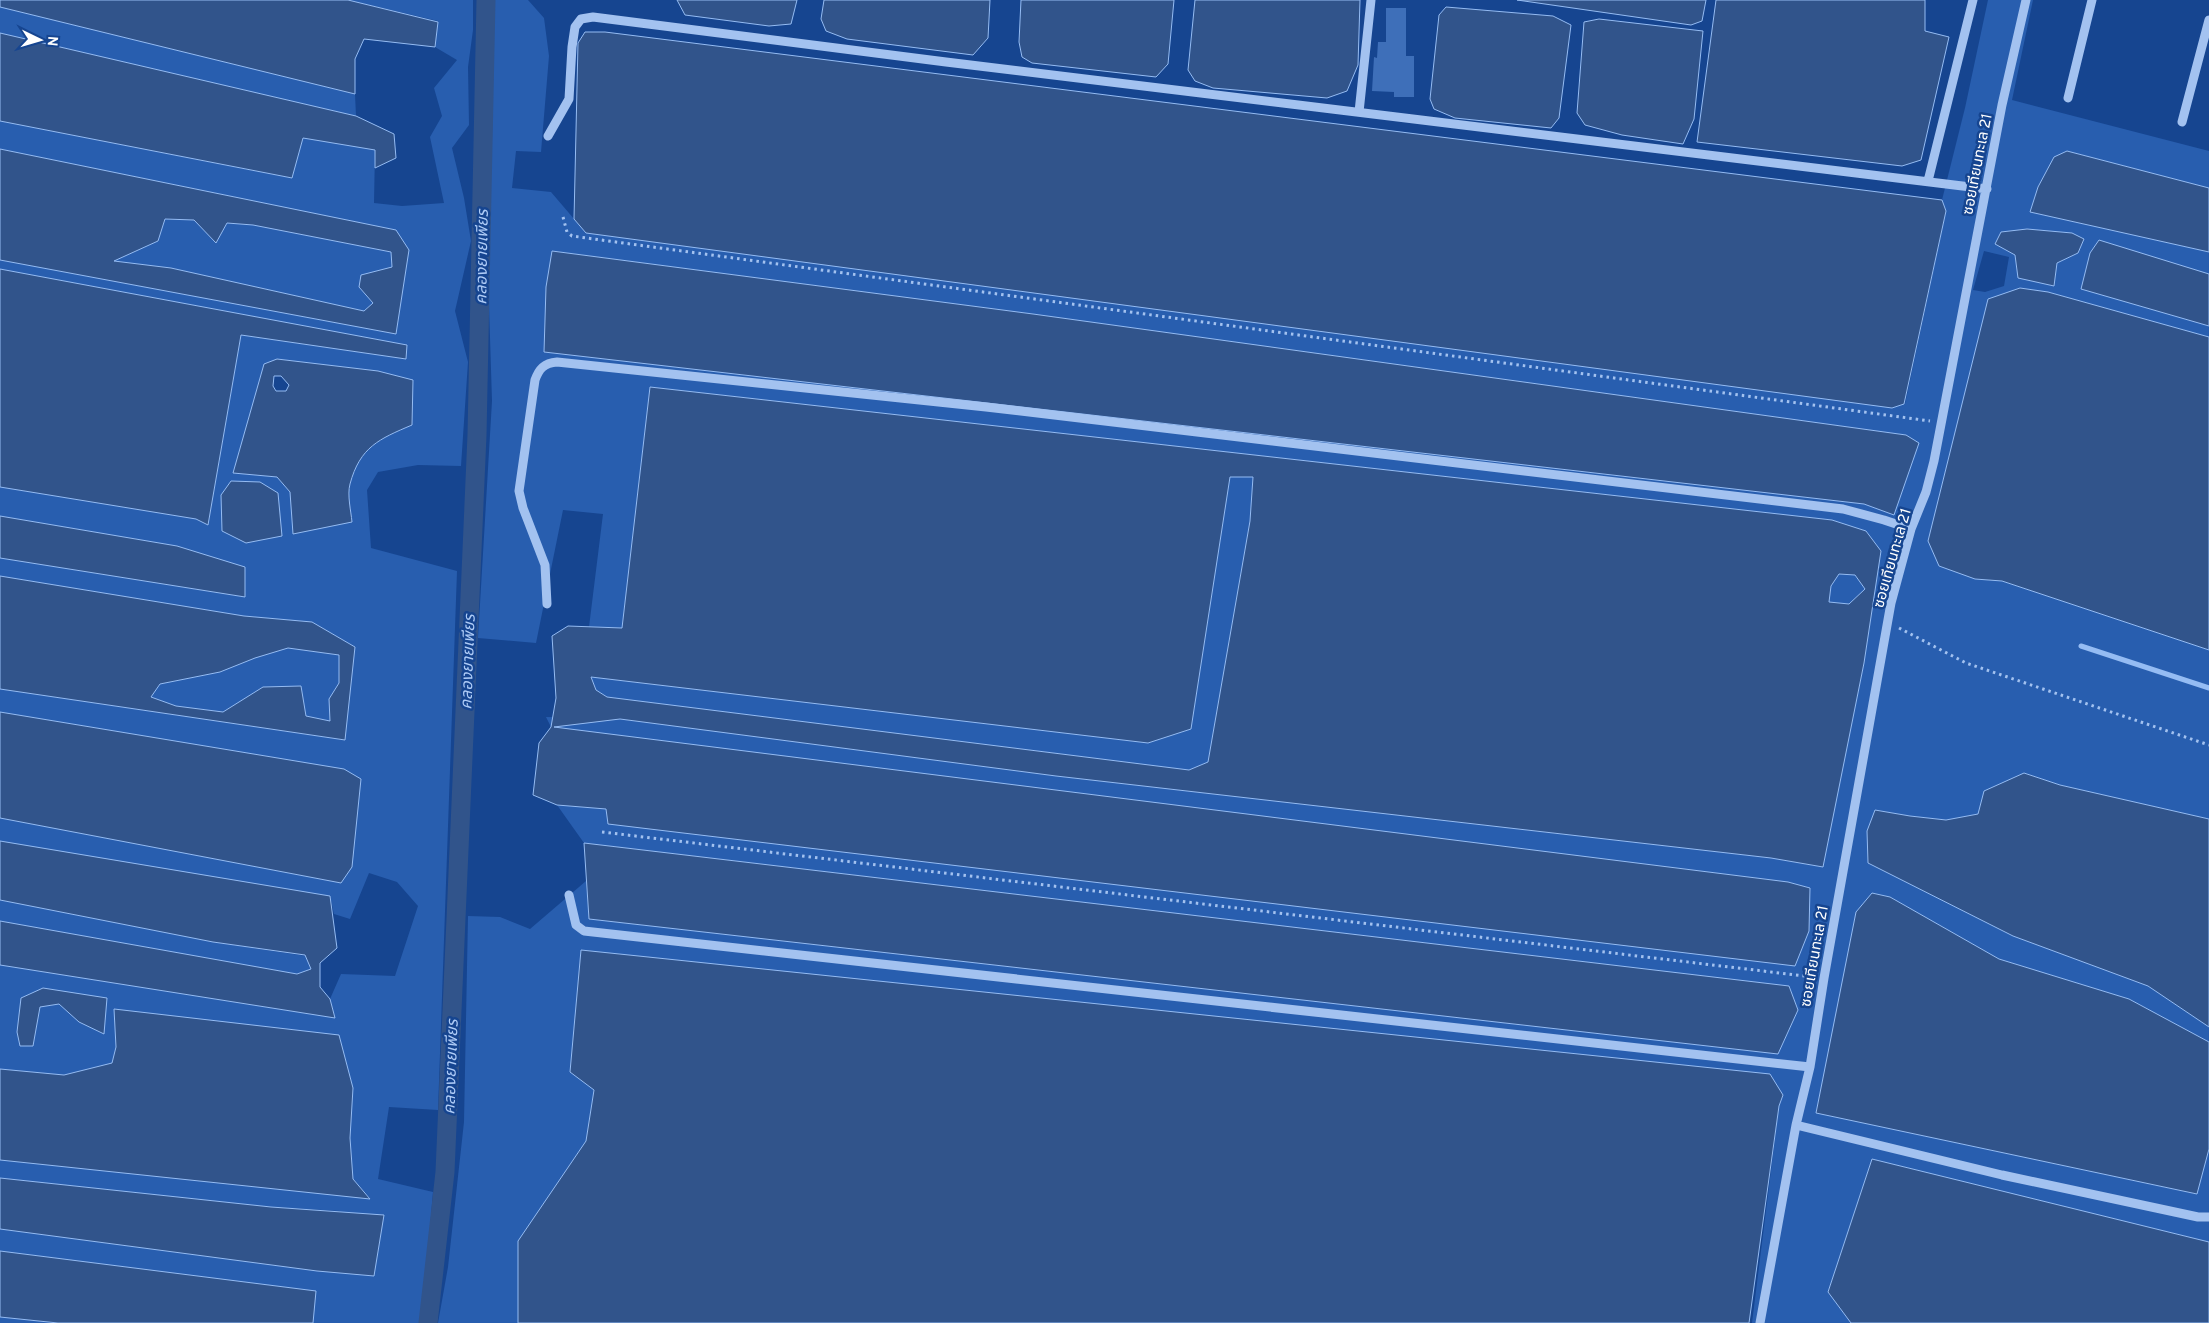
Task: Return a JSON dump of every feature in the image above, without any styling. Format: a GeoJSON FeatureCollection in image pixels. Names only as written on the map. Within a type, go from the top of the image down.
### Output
{"type":"FeatureCollection","features":[{"type":"Feature","properties":{"kind":"street"},"geometry":{"type":"LineString","coordinates":[[1359,112],[1371,0]]}},
{"type":"Feature","properties":{"kind":"street"},"geometry":{"type":"LineString","coordinates":[[1928,181],[1973,0]]}},
{"type":"Feature","properties":{"kind":"street","name":"ซอยเทียนทะเล 21"},"geometry":{"type":"LineString","coordinates":[[1760,1323],[1796,1125],[1810,1067],[1824,978],[1888,622],[1911,529],[1926,492],[2002,105],[2026,0]]}},
{"type":"Feature","properties":{"kind":"street"},"geometry":{"type":"LineString","coordinates":[[2068,98],[2092,0]]}},
{"type":"Feature","properties":{"kind":"street"},"geometry":{"type":"LineString","coordinates":[[548,136],[569,100],[575,27],[581,19],[593,17],[1987,189]]}},
{"type":"Feature","properties":{"kind":"street"},"geometry":{"type":"LineString","coordinates":[[2182,122],[2209,20]]}},
{"type":"Feature","properties":{"kind":"street"},"geometry":{"type":"LineString","coordinates":[[547,604],[545,566],[523,508],[519,483],[534,380],[544,365],[557,362],[996,408],[1843,509],[1911,529]]}},
{"type":"Feature","properties":{"kind":"street"},"geometry":{"type":"LineString","coordinates":[[569,895],[576,925],[584,931],[1810,1067]]}},
{"type":"Feature","properties":{"kind":"street"},"geometry":{"type":"LineString","coordinates":[[1796,1125],[2002,1175],[2198,1217],[2209,1217]]}},
{"type":"Feature","properties":{"kind":"path"},"geometry":{"type":"LineString","coordinates":[[563,217],[567,232],[572,236],[1941,422]]}},
{"type":"Feature","properties":{"kind":"path"},"geometry":{"type":"LineString","coordinates":[[1888,622],[1966,663],[2209,745]]}},
{"type":"Feature","properties":{"kind":"path"},"geometry":{"type":"LineString","coordinates":[[602,832],[1824,978]]}},
{"type":"Feature","properties":{"kind":"shaded area"},"geometry":{"type":"Polygon","coordinates":[[[0,0],[348,0],[438,22],[435,47],[364,39],[355,59],[355,94],[0,7],[0,0]]]}},
{"type":"Feature","properties":{"kind":"shaded area"},"geometry":{"type":"Polygon","coordinates":[[[348,0],[473,0],[473,30],[468,67],[469,125],[452,148],[464,198],[471,241],[455,311],[468,362],[461,466],[418,465],[378,472],[367,490],[371,548],[457,571],[438,1110],[389,1107],[378,1179],[433,1192],[422,1323],[313,1323],[315,1291],[0,1251],[0,1229],[317,1271],[340,1211],[271,1207],[0,1178],[0,1160],[370,1198],[353,1179],[350,1138],[353,1088],[115,1009],[116,1047],[112,1063],[64,1075],[0,1069],[0,965],[335,1018],[330,999],[341,974],[395,976],[418,906],[397,882],[369,873],[350,919],[334,914],[330,896],[0,843],[0,818],[341,883],[344,769],[0,712],[0,689],[344,740],[355,647],[312,622],[244,616],[0,576],[0,558],[244,597],[177,546],[0,516],[0,487],[196,519],[208,525],[241,335],[406,359],[407,345],[0,269],[0,260],[396,334],[396,230],[0,149],[0,121],[291,178],[303,138],[375,150],[374,203],[402,206],[444,203],[430,137],[442,116],[434,88],[457,60],[435,47],[438,21],[348,0]],[[277,359],[234,473],[277,477],[290,492],[352,522],[349,493],[354,471],[359,461],[372,446],[389,435],[411,425],[413,381],[378,371],[277,359]],[[43,988],[39,1007],[59,1004],[79,1022],[104,1033],[72,994],[43,988]]]}},
{"type":"Feature","properties":{"kind":"shaded area"},"geometry":{"type":"Polygon","coordinates":[[[493,0],[528,0],[544,18],[549,56],[541,152],[516,151],[512,188],[551,192],[586,233],[1905,404],[1946,211],[1942,200],[1965,108],[1988,0],[2033,0],[2012,100],[2209,151],[2209,188],[2067,151],[2030,212],[2209,252],[2209,274],[2192,270],[2082,289],[2209,326],[2209,337],[2048,292],[1937,507],[1928,541],[1975,579],[2002,581],[2209,650],[2209,819],[2060,785],[2025,773],[1978,814],[1946,820],[1876,810],[1867,831],[1868,863],[2013,936],[2148,986],[2209,1027],[2209,1042],[2129,999],[1999,959],[1890,897],[1873,893],[1816,1113],[2196,1194],[2209,1149],[2209,1242],[1872,1159],[1828,1292],[1851,1323],[1752,1323],[1779,1106],[1783,1095],[581,950],[570,1072],[594,1089],[586,1141],[558,1182],[518,1309],[518,1323],[438,1323],[448,1267],[464,1122],[468,916],[500,917],[530,929],[586,881],[589,919],[1778,1054],[1798,1010],[1789,986],[584,843],[557,805],[606,809],[608,823],[1810,888],[1788,882],[551,727],[546,717],[620,719],[1056,776],[1771,858],[1822,867],[1864,663],[1881,551],[1866,531],[1832,520],[650,387],[622,628],[589,627],[603,514],[563,510],[536,643],[478,638],[492,401],[487,242],[492,139],[493,0]],[[2027,229],[2001,232],[2015,255],[2019,278],[2054,286],[2057,263],[2078,253],[2071,233],[2027,229]],[[553,251],[546,287],[544,352],[1864,504],[1894,515],[1906,435],[1033,314],[553,251]],[[1984,251],[1973,290],[1985,292],[2004,286],[2009,257],[1984,251]]]}},
{"type":"Feature","properties":{"kind":"shaded area"},"geometry":{"type":"Polygon","coordinates":[[[677,0],[797,0],[791,24],[769,26],[685,15],[677,0]]]}},
{"type":"Feature","properties":{"kind":"shaded area"},"geometry":{"type":"Polygon","coordinates":[[[824,0],[990,0],[988,38],[973,55],[847,39],[826,31],[821,19],[824,0]]]}},
{"type":"Feature","properties":{"kind":"shaded area"},"geometry":{"type":"Polygon","coordinates":[[[1021,0],[1174,0],[1168,64],[1156,77],[1032,63],[1022,57],[1019,42],[1021,0]]]}},
{"type":"Feature","properties":{"kind":"shaded area"},"geometry":{"type":"Polygon","coordinates":[[[1195,0],[1360,0],[1358,65],[1347,91],[1327,98],[1213,88],[1195,81],[1188,70],[1195,0]]]}},
{"type":"Feature","properties":{"kind":"shaded area"},"geometry":{"type":"Polygon","coordinates":[[[1517,0],[1706,0],[1702,21],[1691,25],[1517,0]]]}},
{"type":"Feature","properties":{"kind":"shaded area"},"geometry":{"type":"Polygon","coordinates":[[[1716,0],[1925,0],[1925,31],[1949,37],[1921,160],[1902,166],[1697,142],[1716,0]]]}},
{"type":"Feature","properties":{"kind":"shaded area"},"geometry":{"type":"Polygon","coordinates":[[[0,7],[355,94],[356,116],[0,33],[0,7]]]}},
{"type":"Feature","properties":{"kind":"shaded area"},"geometry":{"type":"Polygon","coordinates":[[[1446,7],[1553,16],[1571,25],[1559,118],[1551,128],[1455,118],[1434,109],[1430,99],[1439,15],[1446,7]]]}},
{"type":"Feature","properties":{"kind":"shaded area"},"geometry":{"type":"Polygon","coordinates":[[[1599,19],[1703,31],[1694,119],[1683,144],[1622,135],[1585,125],[1577,113],[1584,22],[1599,19]]]}},
{"type":"Feature","properties":{"kind":"shaded area"},"geometry":{"type":"Polygon","coordinates":[[[585,32],[605,32],[1942,200],[1946,211],[1904,404],[1892,408],[586,233],[574,219],[578,43],[585,32]]]}},
{"type":"Feature","properties":{"kind":"shaded area"},"geometry":{"type":"Polygon","coordinates":[[[0,33],[356,116],[394,134],[396,158],[375,168],[375,150],[303,138],[292,178],[0,121],[0,33]]]}},
{"type":"Feature","properties":{"kind":"shaded area"},"geometry":{"type":"Polygon","coordinates":[[[0,149],[396,230],[409,250],[396,334],[0,260],[0,149]],[[165,219],[158,241],[114,261],[171,268],[364,311],[373,303],[359,287],[361,275],[392,267],[391,252],[253,225],[227,223],[216,243],[194,220],[165,219]]]}},
{"type":"Feature","properties":{"kind":"shaded area"},"geometry":{"type":"Polygon","coordinates":[[[2067,151],[2209,188],[2209,252],[2030,212],[2038,187],[2054,157],[2067,151]]]}},
{"type":"Feature","properties":{"kind":"shaded area"},"geometry":{"type":"Polygon","coordinates":[[[165,219],[194,220],[216,243],[227,223],[253,225],[391,252],[392,267],[359,287],[373,303],[364,311],[171,268],[113,261],[158,241],[165,219]]]}},
{"type":"Feature","properties":{"kind":"shaded area"},"geometry":{"type":"Polygon","coordinates":[[[2027,229],[2072,233],[2084,239],[2078,253],[2057,263],[2054,286],[2018,278],[2015,255],[1995,244],[2001,232],[2027,229]]]}},
{"type":"Feature","properties":{"kind":"shaded area"},"geometry":{"type":"Polygon","coordinates":[[[2099,240],[2209,274],[2209,326],[2081,289],[2090,253],[2099,240]]]}},
{"type":"Feature","properties":{"kind":"shaded area"},"geometry":{"type":"Polygon","coordinates":[[[552,251],[1033,314],[1906,435],[1919,443],[1894,515],[1864,504],[544,352],[546,287],[552,251]]]}},
{"type":"Feature","properties":{"kind":"shaded area"},"geometry":{"type":"Polygon","coordinates":[[[0,269],[407,345],[406,359],[241,335],[208,525],[196,519],[0,487],[0,269]]]}},
{"type":"Feature","properties":{"kind":"shaded area"},"geometry":{"type":"Polygon","coordinates":[[[2020,288],[2048,292],[2209,337],[2209,650],[2002,581],[1975,579],[1939,566],[1928,541],[1988,299],[2020,288]]]}},
{"type":"Feature","properties":{"kind":"shaded area"},"geometry":{"type":"Polygon","coordinates":[[[277,359],[378,371],[413,380],[412,425],[372,446],[359,461],[354,471],[349,493],[352,522],[293,534],[290,492],[277,477],[233,473],[264,364],[277,359]],[[274,376],[273,386],[276,391],[286,391],[289,385],[281,376],[274,376]]]}},
{"type":"Feature","properties":{"kind":"shaded area"},"geometry":{"type":"Polygon","coordinates":[[[650,387],[1832,520],[1866,531],[1881,551],[1864,663],[1823,867],[1771,858],[1056,776],[620,719],[554,727],[1788,882],[1810,888],[1809,931],[1795,966],[608,824],[606,809],[557,805],[533,795],[539,743],[551,727],[556,698],[552,636],[568,626],[622,628],[650,387]],[[1230,477],[1191,729],[1148,743],[591,677],[596,690],[607,697],[1189,770],[1208,762],[1250,521],[1253,477],[1230,477]],[[1839,574],[1831,586],[1829,602],[1849,604],[1865,589],[1855,575],[1839,574]]]}},
{"type":"Feature","properties":{"kind":"shaded area"},"geometry":{"type":"Polygon","coordinates":[[[1230,476],[1253,477],[1250,521],[1208,762],[1189,770],[607,697],[596,690],[591,677],[1148,743],[1191,729],[1230,476]]]}},
{"type":"Feature","properties":{"kind":"shaded area"},"geometry":{"type":"Polygon","coordinates":[[[231,481],[260,482],[278,493],[282,536],[246,543],[222,531],[221,495],[231,481]]]}},
{"type":"Feature","properties":{"kind":"shaded area"},"geometry":{"type":"Polygon","coordinates":[[[0,516],[177,546],[245,567],[245,597],[0,558],[0,516]]]}},
{"type":"Feature","properties":{"kind":"shaded area"},"geometry":{"type":"Polygon","coordinates":[[[1839,574],[1855,575],[1865,589],[1849,604],[1829,602],[1831,586],[1839,574]]]}},
{"type":"Feature","properties":{"kind":"shaded area"},"geometry":{"type":"Polygon","coordinates":[[[0,576],[244,616],[312,622],[355,647],[345,740],[0,689],[0,576]],[[288,648],[255,658],[220,672],[160,684],[151,697],[176,706],[223,712],[263,687],[301,686],[306,716],[330,721],[329,699],[339,683],[339,655],[288,648]]]}},
{"type":"Feature","properties":{"kind":"shaded area"},"geometry":{"type":"Polygon","coordinates":[[[288,648],[339,655],[339,683],[329,699],[330,721],[306,716],[301,686],[263,687],[223,712],[176,706],[151,697],[160,684],[288,648]]]}},
{"type":"Feature","properties":{"kind":"shaded area"},"geometry":{"type":"Polygon","coordinates":[[[0,712],[344,769],[361,779],[352,867],[341,883],[0,818],[0,712]]]}},
{"type":"Feature","properties":{"kind":"shaded area"},"geometry":{"type":"Polygon","coordinates":[[[2024,773],[2060,785],[2209,819],[2209,1027],[2148,986],[2013,936],[1868,863],[1867,831],[1875,810],[1946,820],[1978,814],[1984,791],[2024,773]]]}},
{"type":"Feature","properties":{"kind":"shaded area"},"geometry":{"type":"Polygon","coordinates":[[[0,841],[330,896],[337,948],[320,963],[320,987],[330,999],[335,1018],[0,965],[0,921],[297,974],[311,969],[305,955],[213,942],[0,900],[0,841]]]}},
{"type":"Feature","properties":{"kind":"shaded area"},"geometry":{"type":"Polygon","coordinates":[[[584,843],[1789,986],[1798,1010],[1778,1054],[589,919],[584,843]]]}},
{"type":"Feature","properties":{"kind":"shaded area"},"geometry":{"type":"Polygon","coordinates":[[[1872,893],[1890,897],[1999,959],[2129,999],[2209,1042],[2209,1149],[2197,1194],[1816,1113],[1856,912],[1872,893]]]}},
{"type":"Feature","properties":{"kind":"shaded area"},"geometry":{"type":"Polygon","coordinates":[[[0,900],[213,942],[306,956],[311,969],[297,974],[0,921],[0,900]]]}},
{"type":"Feature","properties":{"kind":"shaded area"},"geometry":{"type":"Polygon","coordinates":[[[581,950],[1770,1074],[1783,1095],[1779,1106],[1749,1323],[518,1323],[518,1241],[586,1141],[594,1090],[570,1072],[581,950]]]}},
{"type":"Feature","properties":{"kind":"shaded area"},"geometry":{"type":"Polygon","coordinates":[[[43,988],[107,998],[104,1034],[79,1022],[59,1004],[40,1007],[33,1046],[20,1046],[17,1032],[21,998],[43,988]]]}},
{"type":"Feature","properties":{"kind":"shaded area"},"geometry":{"type":"Polygon","coordinates":[[[114,1009],[339,1035],[353,1088],[350,1138],[353,1179],[370,1199],[0,1160],[0,1069],[64,1075],[112,1063],[116,1047],[114,1009]]]}},
{"type":"Feature","properties":{"kind":"shaded area"},"geometry":{"type":"Polygon","coordinates":[[[1872,1159],[2209,1242],[2209,1323],[1851,1323],[1828,1292],[1872,1159]]]}},
{"type":"Feature","properties":{"kind":"shaded area"},"geometry":{"type":"Polygon","coordinates":[[[0,1178],[271,1207],[384,1215],[374,1276],[317,1271],[0,1229],[0,1178]]]}},
{"type":"Feature","properties":{"kind":"shaded area"},"geometry":{"type":"Polygon","coordinates":[[[0,1251],[316,1291],[313,1323],[58,1323],[0,1317],[0,1251]]]}},
{"type":"Feature","properties":{"kind":"shaded area"},"geometry":{"type":"Polygon","coordinates":[[[0,1317],[58,1323],[0,1323],[0,1317]]]}},
{"type":"Feature","properties":{"kind":"building"},"geometry":{"type":"Polygon","coordinates":[[[1386,8],[1406,8],[1406,56],[1414,56],[1414,97],[1394,97],[1394,92],[1372,91],[1374,57],[1377,58],[1378,42],[1386,42],[1386,8]]]}},
{"type":"Feature","properties":{"kind":"waterway","name":"คลองยายเพียร"},"geometry":{"type":"LineString","coordinates":[[428,1323],[445,1172],[477,435],[486,0]]}},
{"type":"Feature","properties":{"kind":"waterway"},"geometry":{"type":"LineString","coordinates":[[2081,646],[2209,688]]}}]}
